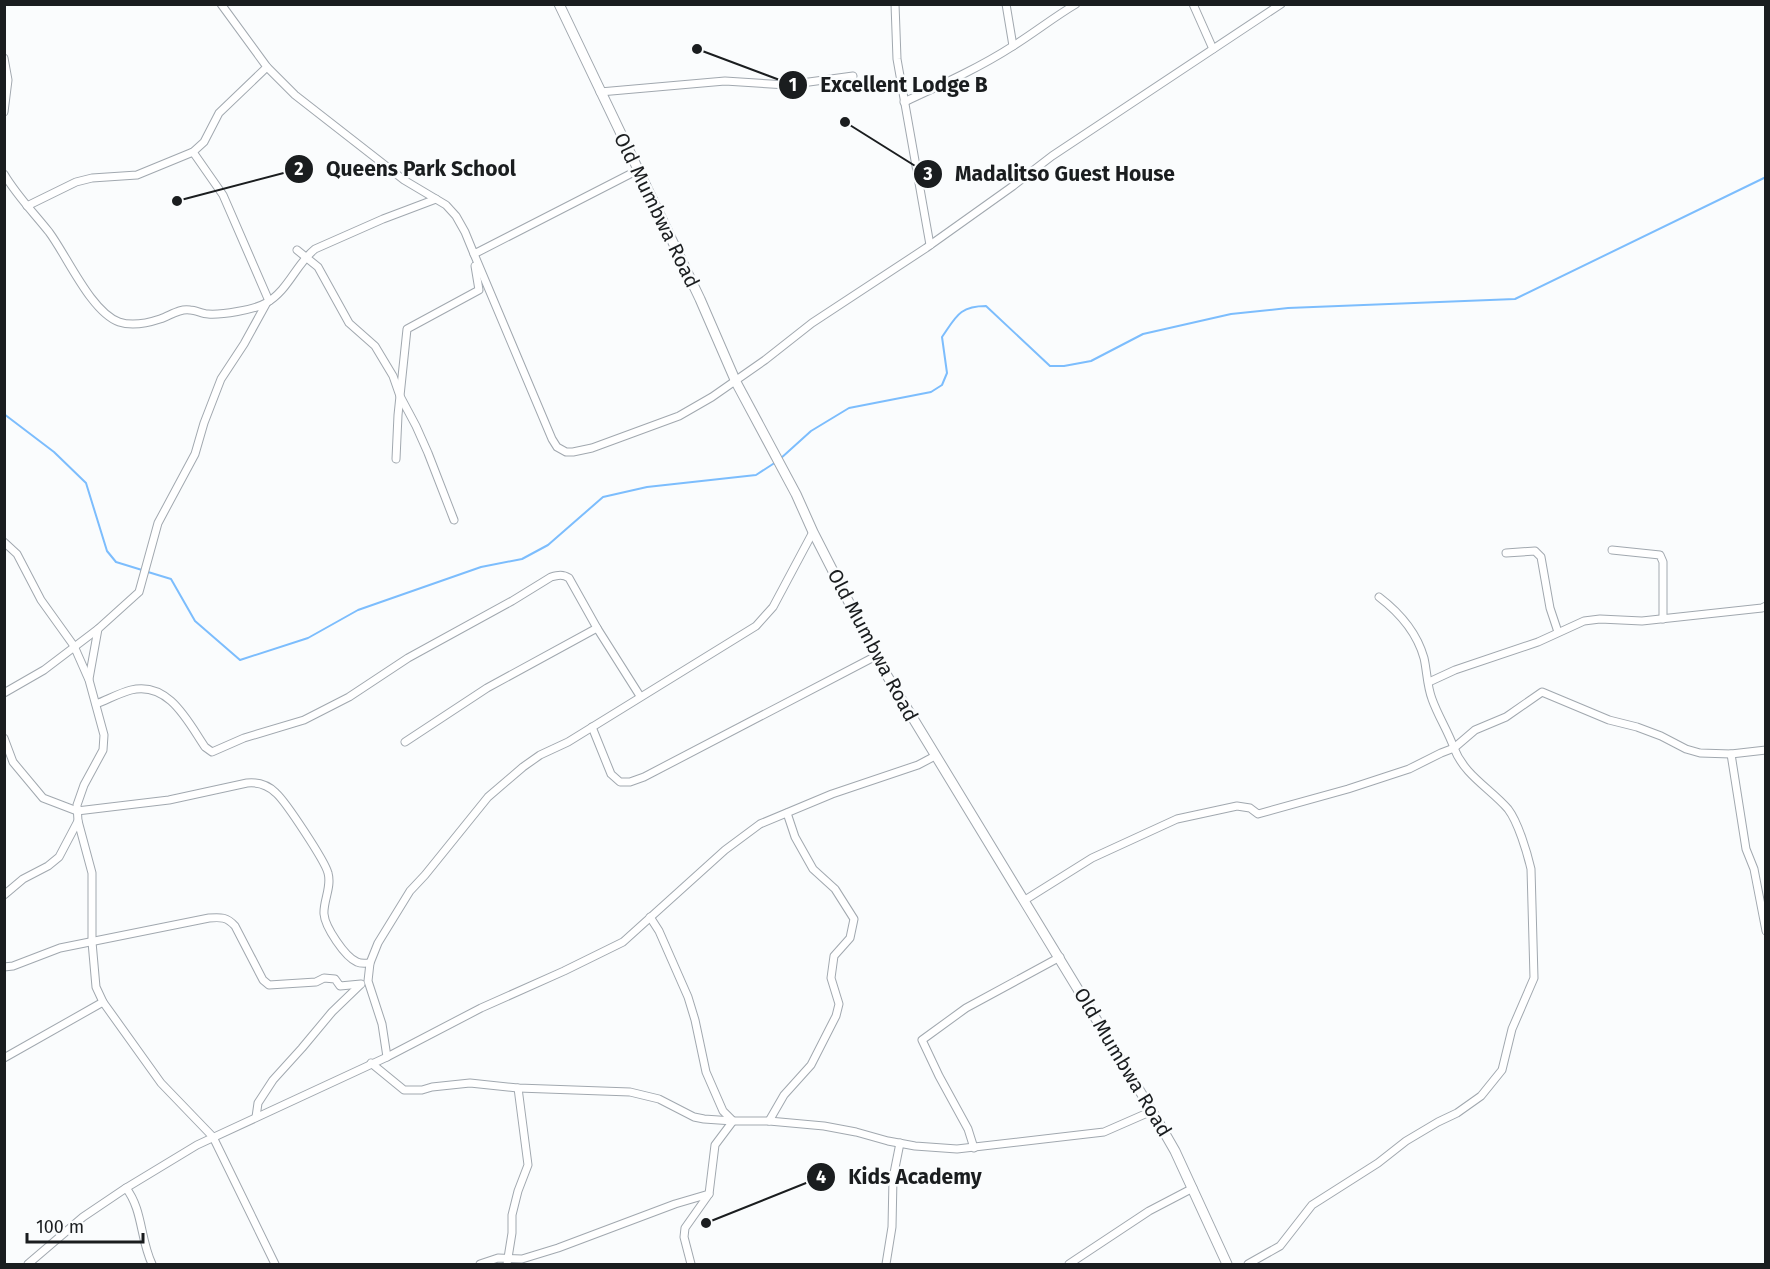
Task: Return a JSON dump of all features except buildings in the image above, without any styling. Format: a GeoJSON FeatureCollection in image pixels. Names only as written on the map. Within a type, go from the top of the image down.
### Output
{"type":"FeatureCollection","features":[{"type":"Feature","properties":{"kind":"main road","name":"Old Mumbwa Road"},"geometry":{"type":"LineString","coordinates":[[559,4],[700,298],[736,382],[796,494],[876,656],[1152,1111],[1193,1188],[1227,1264]]}},
{"type":"Feature","properties":{"kind":"street"},"geometry":{"type":"LineString","coordinates":[[220,4],[267,67],[295,95],[371,156],[404,180],[446,205],[456,216],[465,232],[552,439],[557,447],[566,452],[604,444],[679,416],[736,382],[812,323],[930,244],[1052,156],[1281,4]]}},
{"type":"Feature","properties":{"kind":"street"},"geometry":{"type":"LineString","coordinates":[[895,4],[897,59],[930,244]]}},
{"type":"Feature","properties":{"kind":"street"},"geometry":{"type":"LineString","coordinates":[[1006,4],[1013,46]]}},
{"type":"Feature","properties":{"kind":"street"},"geometry":{"type":"LineString","coordinates":[[904,102],[959,76],[1013,46],[1076,4]]}},
{"type":"Feature","properties":{"kind":"street"},"geometry":{"type":"LineString","coordinates":[[1193,4],[1213,49]]}},
{"type":"Feature","properties":{"kind":"street"},"geometry":{"type":"LineString","coordinates":[[4,58],[8,80],[4,112]]}},
{"type":"Feature","properties":{"kind":"street"},"geometry":{"type":"LineString","coordinates":[[27,206],[75,182],[137,175],[193,152],[204,142],[219,113],[267,67]]}},
{"type":"Feature","properties":{"kind":"street"},"geometry":{"type":"LineString","coordinates":[[600,92],[724,81],[787,85],[853,76]]}},
{"type":"Feature","properties":{"kind":"street"},"geometry":{"type":"LineString","coordinates":[[193,152],[223,195],[267,302]]}},
{"type":"Feature","properties":{"kind":"street"},"geometry":{"type":"LineString","coordinates":[[474,254],[638,170]]}},
{"type":"Feature","properties":{"kind":"street"},"geometry":{"type":"LineString","coordinates":[[4,174],[16,195],[48,231],[97,305],[118,321],[133,324],[146,323],[181,310],[218,315],[267,302]]}},
{"type":"Feature","properties":{"kind":"street"},"geometry":{"type":"LineString","coordinates":[[4,693],[44,670],[134,598],[142,586],[158,523],[195,454],[221,379],[267,302],[286,284],[306,256],[333,240],[436,199]]}},
{"type":"Feature","properties":{"kind":"street"},"geometry":{"type":"LineString","coordinates":[[297,250],[318,267],[350,323],[375,346],[393,376],[454,520]]}},
{"type":"Feature","properties":{"kind":"street"},"geometry":{"type":"LineString","coordinates":[[396,459],[407,329],[479,290],[474,254]]}},
{"type":"Feature","properties":{"kind":"street"},"geometry":{"type":"LineString","coordinates":[[256,1117],[258,1103],[273,1080],[332,1012],[364,983],[378,943],[410,891],[488,797],[540,755],[568,742],[626,708],[640,696],[726,646],[766,617],[813,532]]}},
{"type":"Feature","properties":{"kind":"street"},"geometry":{"type":"LineString","coordinates":[[4,542],[17,554],[41,600],[74,646],[89,680],[104,735],[104,745],[84,785],[77,805],[78,821],[92,873],[92,942],[96,987],[103,1002],[161,1083],[213,1137],[275,1264]]}},
{"type":"Feature","properties":{"kind":"street"},"geometry":{"type":"LineString","coordinates":[[1506,553],[1535,550],[1540,557],[1550,608],[1558,632]]}},
{"type":"Feature","properties":{"kind":"street"},"geometry":{"type":"LineString","coordinates":[[1612,550],[1660,555],[1663,562],[1663,619]]}},
{"type":"Feature","properties":{"kind":"street"},"geometry":{"type":"LineString","coordinates":[[96,704],[135,689],[143,688],[159,693],[172,701],[205,747],[212,752],[244,738],[304,720],[349,697],[408,658],[512,602],[551,577],[564,575],[569,578],[640,696]]}},
{"type":"Feature","properties":{"kind":"street"},"geometry":{"type":"LineString","coordinates":[[1248,1264],[1280,1246],[1312,1205],[1378,1163],[1406,1142],[1438,1122],[1458,1113],[1481,1096],[1502,1070],[1512,1029],[1534,978],[1531,869],[1511,814],[1481,782],[1471,775],[1454,748],[1431,698],[1424,657],[1415,637],[1397,611],[1379,597]]}},
{"type":"Feature","properties":{"kind":"street"},"geometry":{"type":"LineString","coordinates":[[1429,682],[1464,666],[1538,642],[1584,621],[1600,619],[1642,621],[1766,606]]}},
{"type":"Feature","properties":{"kind":"street"},"geometry":{"type":"LineString","coordinates":[[405,741],[487,688],[597,628]]}},
{"type":"Feature","properties":{"kind":"street"},"geometry":{"type":"LineString","coordinates":[[89,680],[98,629]]}},
{"type":"Feature","properties":{"kind":"street"},"geometry":{"type":"LineString","coordinates":[[592,727],[611,774],[620,782],[630,782],[644,777],[876,656]]}},
{"type":"Feature","properties":{"kind":"street"},"geometry":{"type":"LineString","coordinates":[[1025,900],[1092,858],[1177,819],[1237,806],[1250,808],[1258,814],[1409,769],[1454,748],[1475,730],[1506,717],[1542,692],[1609,720],[1637,727],[1700,753],[1731,754],[1766,750]]}},
{"type":"Feature","properties":{"kind":"street"},"geometry":{"type":"LineString","coordinates":[[4,738],[13,762],[43,798],[77,811],[169,800],[255,782],[276,792],[288,806],[327,870],[329,882],[324,916],[329,929],[348,956],[359,963],[370,963]]}},
{"type":"Feature","properties":{"kind":"street"},"geometry":{"type":"LineString","coordinates":[[1731,754],[1746,849],[1754,869],[1766,932]]}},
{"type":"Feature","properties":{"kind":"street"},"geometry":{"type":"LineString","coordinates":[[28,1264],[83,1217],[126,1188],[213,1137],[387,1057],[482,1008],[623,942],[725,850],[760,824],[832,794],[918,765],[935,756]]}},
{"type":"Feature","properties":{"kind":"street"},"geometry":{"type":"LineString","coordinates":[[769,1121],[784,1095],[811,1065],[836,1016],[839,1004],[831,978],[834,956],[850,938],[854,919],[835,890],[813,869],[795,837],[787,813]]}},
{"type":"Feature","properties":{"kind":"street"},"geometry":{"type":"LineString","coordinates":[[4,895],[23,879],[48,866],[59,856],[78,821]]}},
{"type":"Feature","properties":{"kind":"street"},"geometry":{"type":"LineString","coordinates":[[4,967],[13,966],[50,951],[222,917],[230,920],[235,926],[263,980],[269,985],[316,982],[324,978],[335,979],[340,986],[364,983]]}},
{"type":"Feature","properties":{"kind":"street"},"geometry":{"type":"LineString","coordinates":[[650,917],[659,931],[688,997],[706,1072],[723,1111],[733,1121]]}},
{"type":"Feature","properties":{"kind":"street"},"geometry":{"type":"LineString","coordinates":[[974,1148],[968,1129],[922,1040],[966,1008],[1060,957]]}},
{"type":"Feature","properties":{"kind":"street"},"geometry":{"type":"LineString","coordinates":[[364,983],[382,1024],[387,1057]]}},
{"type":"Feature","properties":{"kind":"street"},"geometry":{"type":"LineString","coordinates":[[4,1058],[103,1002]]}},
{"type":"Feature","properties":{"kind":"street"},"geometry":{"type":"LineString","coordinates":[[371,1063],[404,1090],[422,1090],[470,1083],[518,1088],[630,1092],[659,1099],[694,1117],[841,1128],[900,1143],[957,1149],[1104,1132],[1152,1111]]}},
{"type":"Feature","properties":{"kind":"street"},"geometry":{"type":"LineString","coordinates":[[508,1262],[512,1215],[528,1165],[518,1088]]}},
{"type":"Feature","properties":{"kind":"street"},"geometry":{"type":"LineString","coordinates":[[691,1264],[684,1232],[709,1194],[715,1145],[733,1121]]}},
{"type":"Feature","properties":{"kind":"street"},"geometry":{"type":"LineString","coordinates":[[886,1264],[892,1227],[893,1178],[900,1143]]}},
{"type":"Feature","properties":{"kind":"street"},"geometry":{"type":"LineString","coordinates":[[126,1188],[138,1210],[146,1251],[152,1264]]}},
{"type":"Feature","properties":{"kind":"street"},"geometry":{"type":"LineString","coordinates":[[1069,1264],[1149,1211],[1193,1188]]}},
{"type":"Feature","properties":{"kind":"street"},"geometry":{"type":"LineString","coordinates":[[480,1264],[498,1258],[508,1262],[558,1248],[675,1204],[709,1194]]}},
{"type":"Feature","properties":{"kind":"waterway"},"geometry":{"type":"LineString","coordinates":[[780,459],[811,431],[849,408],[931,392],[942,385],[947,373],[942,337],[959,314],[970,308],[986,306],[1050,366],[1064,366],[1091,361],[1143,334],[1231,314],[1288,308],[1515,299],[1766,177]]}},
{"type":"Feature","properties":{"kind":"waterway"},"geometry":{"type":"LineString","coordinates":[[4,414],[54,452],[86,483],[107,551],[116,562],[142,570]]}},
{"type":"Feature","properties":{"kind":"waterway"},"geometry":{"type":"LineString","coordinates":[[148,572],[171,579],[195,621],[240,660],[308,638],[358,610],[481,567],[522,559],[548,545],[603,497],[647,487],[756,475],[776,462]]}},
{"type":"Feature","properties":{"kind":"place","name":"Excellent Lodge B"},"geometry":{"type":"Point","coordinates":[697,49]}},
{"type":"Feature","properties":{"kind":"place","name":"Madalitso Guest House"},"geometry":{"type":"Point","coordinates":[845,122]}},
{"type":"Feature","properties":{"kind":"place","name":"Queens Park School"},"geometry":{"type":"Point","coordinates":[177,201]}},
{"type":"Feature","properties":{"kind":"place","name":"Kids Academy"},"geometry":{"type":"Point","coordinates":[706,1223]}}]}
